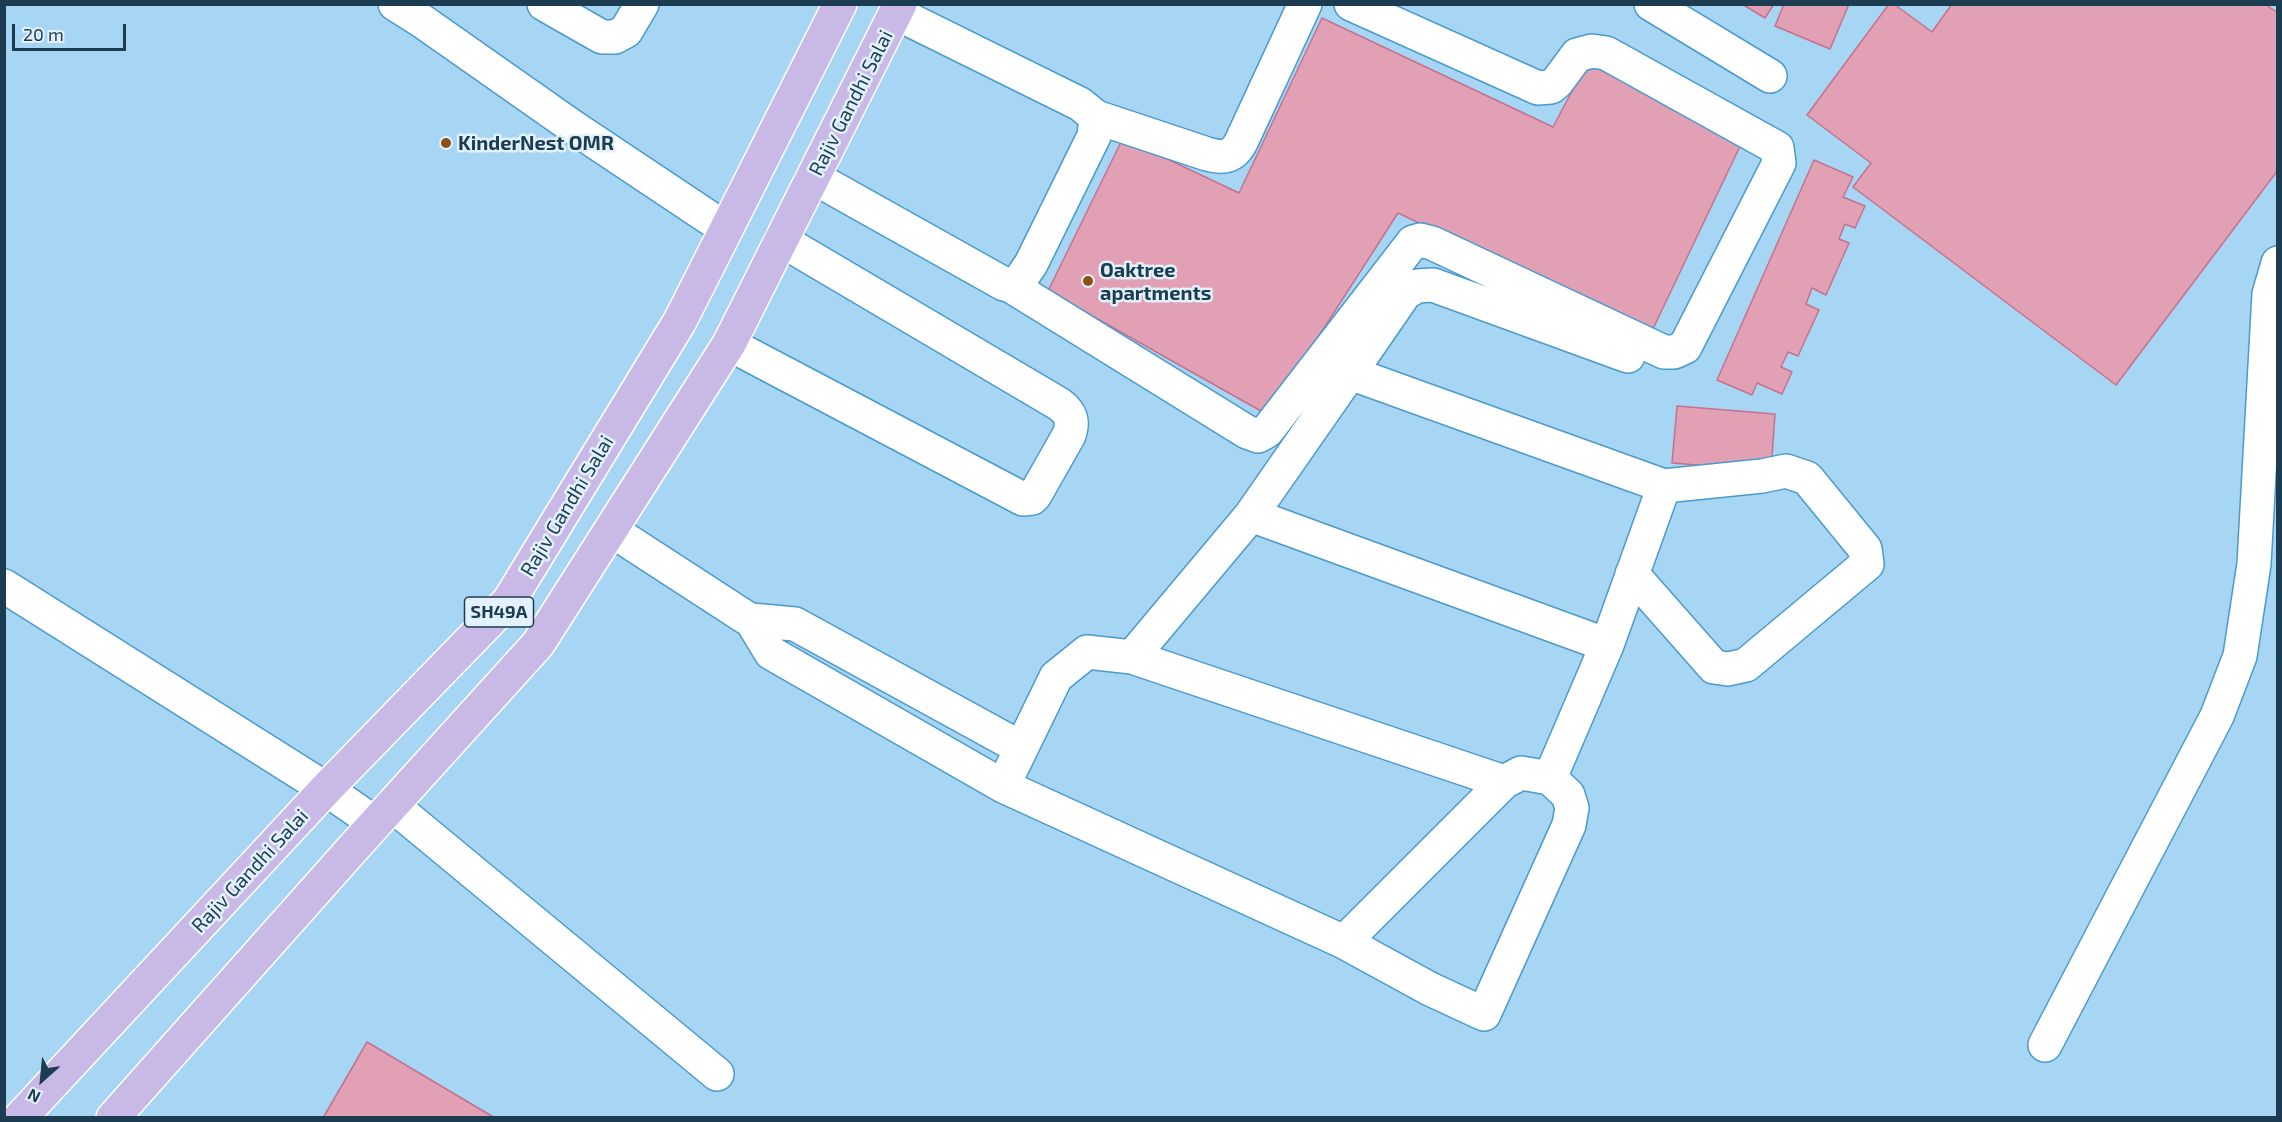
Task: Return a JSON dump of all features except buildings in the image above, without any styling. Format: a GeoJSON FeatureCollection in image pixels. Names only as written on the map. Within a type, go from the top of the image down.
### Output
{"type":"FeatureCollection","features":[{"type":"Feature","properties":{"kind":"main road","name":"Rajiv Gandhi Salai"},"geometry":{"type":"LineString","coordinates":[[20,1118],[327,789],[509,602],[681,321],[840,4]]}},
{"type":"Feature","properties":{"kind":"main road","name":"Rajiv Gandhi Salai"},"geometry":{"type":"LineString","coordinates":[[113,1118],[538,644],[729,344],[898,9]]}},
{"type":"Feature","properties":{"kind":"street"},"geometry":{"type":"LineString","coordinates":[[395,4],[726,229]]}},
{"type":"Feature","properties":{"kind":"street"},"geometry":{"type":"LineString","coordinates":[[544,4],[602,37],[615,37],[626,31],[642,4]]}},
{"type":"Feature","properties":{"kind":"street"},"geometry":{"type":"LineString","coordinates":[[898,9],[1080,104],[1096,117],[1218,157],[1229,156],[1238,149],[1305,4]]}},
{"type":"Feature","properties":{"kind":"street"},"geometry":{"type":"LineString","coordinates":[[813,177],[986,275],[1011,286],[1237,426],[1258,436],[1267,431],[1413,242],[1420,240],[1432,243],[1664,352],[1674,352],[1685,346],[1779,163],[1777,148],[1606,53],[1592,51],[1577,55],[1557,82],[1551,87],[1538,88],[1351,4]]}},
{"type":"Feature","properties":{"kind":"street"},"geometry":{"type":"LineString","coordinates":[[1651,4],[1770,76]]}},
{"type":"Feature","properties":{"kind":"street"},"geometry":{"type":"LineString","coordinates":[[1011,286],[1020,280],[1031,264],[1094,136],[1096,117]]}},
{"type":"Feature","properties":{"kind":"street"},"geometry":{"type":"LineString","coordinates":[[729,344],[1023,500],[1035,495],[1069,435],[1072,425],[1071,418],[1067,410],[1059,404],[782,240]]}},
{"type":"Feature","properties":{"kind":"street"},"geometry":{"type":"LineString","coordinates":[[2045,1045],[2217,716],[2240,656],[2254,564],[2269,294],[2277,263]]}},
{"type":"Feature","properties":{"kind":"street"},"geometry":{"type":"LineString","coordinates":[[1132,657],[1251,514],[1406,293],[1417,286],[1433,285],[1654,366]]}},
{"type":"Feature","properties":{"kind":"street"},"geometry":{"type":"LineString","coordinates":[[1350,373],[1664,486],[1761,476],[1786,471],[1807,478],[1865,549],[1867,564],[1746,665],[1728,669],[1714,667],[1632,574]]}},
{"type":"Feature","properties":{"kind":"street"},"geometry":{"type":"LineString","coordinates":[[1550,778],[1607,645],[1664,486]]}},
{"type":"Feature","properties":{"kind":"street"},"geometry":{"type":"LineString","coordinates":[[1251,514],[1607,645]]}},
{"type":"Feature","properties":{"kind":"street"},"geometry":{"type":"LineString","coordinates":[[611,530],[751,621],[771,654],[1003,786],[1344,942],[1430,989],[1484,1014],[1569,825],[1572,808],[1568,795],[1550,778],[1521,772],[1504,782],[1344,942]]}},
{"type":"Feature","properties":{"kind":"street"},"geometry":{"type":"LineString","coordinates":[[4,586],[327,789],[384,814],[717,1074]]}},
{"type":"Feature","properties":{"kind":"street"},"geometry":{"type":"LineString","coordinates":[[751,621],[795,624],[1021,748]]}},
{"type":"Feature","properties":{"kind":"street"},"geometry":{"type":"LineString","coordinates":[[1003,786],[1056,677],[1087,651],[1132,657],[1504,782]]}},
{"type":"Feature","properties":{"kind":"place","name":"KinderNest OMR"},"geometry":{"type":"Point","coordinates":[446,143]}},
{"type":"Feature","properties":{"kind":"place","name":"Oaktree apartments"},"geometry":{"type":"Point","coordinates":[1088,281]}}]}
